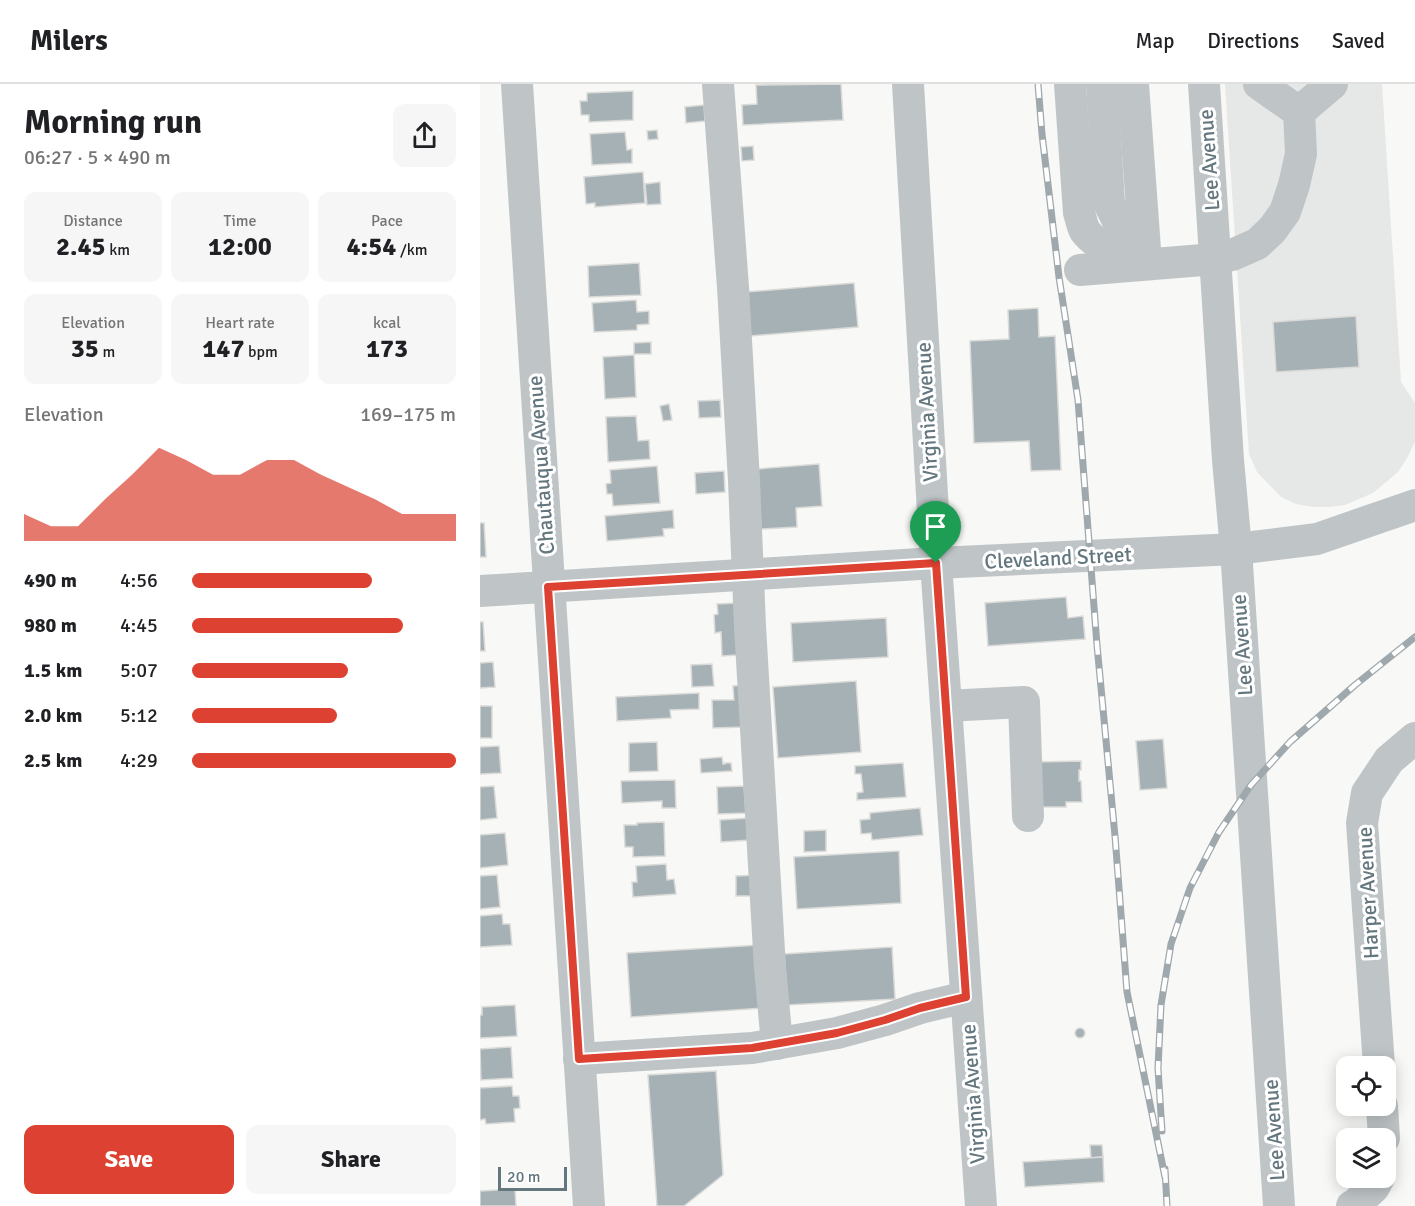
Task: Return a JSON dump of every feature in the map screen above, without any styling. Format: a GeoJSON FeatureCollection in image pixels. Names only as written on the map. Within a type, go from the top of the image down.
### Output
{"type":"FeatureCollection","features":[{"type":"Feature","properties":{"kind":"street","name":"Chautauqua Avenue"},"geometry":{"type":"LineString","coordinates":[[517,84],[589,1206]]}},
{"type":"Feature","properties":{"kind":"street"},"geometry":{"type":"LineString","coordinates":[[718,84],[734,298],[747,575],[769,956],[777,1044]]}},
{"type":"Feature","properties":{"kind":"street","name":"Virginia Avenue"},"geometry":{"type":"LineString","coordinates":[[908,84],[936,563],[981,1206]]}},
{"type":"Feature","properties":{"kind":"street"},"geometry":{"type":"LineString","coordinates":[[1070,84],[1079,213],[1085,231],[1097,242],[1113,251],[1152,264]]}},
{"type":"Feature","properties":{"kind":"street"},"geometry":{"type":"LineString","coordinates":[[1086,84],[1094,202],[1104,227],[1152,264]]}},
{"type":"Feature","properties":{"kind":"street"},"geometry":{"type":"LineString","coordinates":[[1102,84],[1109,202],[1120,225],[1152,264]]}},
{"type":"Feature","properties":{"kind":"street"},"geometry":{"type":"LineString","coordinates":[[1117,84],[1123,204],[1152,264]]}},
{"type":"Feature","properties":{"kind":"street"},"geometry":{"type":"LineString","coordinates":[[1133,84],[1152,264]]}},
{"type":"Feature","properties":{"kind":"street"},"geometry":{"type":"LineString","coordinates":[[1148,84],[1152,264]]}},
{"type":"Feature","properties":{"kind":"street","name":"Lee Avenue"},"geometry":{"type":"LineString","coordinates":[[1204,84],[1279,1206]]}},
{"type":"Feature","properties":{"kind":"street"},"geometry":{"type":"LineString","coordinates":[[1080,270],[1215,259],[1232,255],[1257,244],[1272,230],[1285,212],[1294,185],[1301,154],[1295,92]]}},
{"type":"Feature","properties":{"kind":"street","name":"Cleveland Street"},"geometry":{"type":"LineString","coordinates":[[480,591],[936,563],[1236,549],[1317,539],[1415,505]]}},
{"type":"Feature","properties":{"kind":"street"},"geometry":{"type":"LineString","coordinates":[[946,706],[1024,702],[1028,816]]}},
{"type":"Feature","properties":{"kind":"street","name":"Harper Avenue"},"geometry":{"type":"LineString","coordinates":[[1378,1056],[1362,824],[1367,793],[1389,760],[1415,738]]}},
{"type":"Feature","properties":{"kind":"street"},"geometry":{"type":"LineString","coordinates":[[579,1059],[752,1048],[777,1044],[837,1033],[966,997]]}},
{"type":"Feature","properties":{"kind":"street"},"geometry":{"type":"LineString","coordinates":[[1352,1206],[1372,1188]]}},
{"type":"Feature","properties":{"kind":"shaded area"},"geometry":{"type":"Polygon","coordinates":[[[1225,84],[1382,84],[1401,382],[1415,403],[1415,442],[1398,472],[1373,493],[1345,505],[1313,507],[1296,504],[1281,497],[1257,472],[1249,454],[1225,84]]]}},
{"type":"Feature","properties":{"kind":"building"},"geometry":{"type":"Polygon","coordinates":[[[841,84],[843,120],[743,125],[742,105],[757,104],[756,85],[841,84]]]}},
{"type":"Feature","properties":{"kind":"building"},"geometry":{"type":"Polygon","coordinates":[[[633,91],[633,120],[589,122],[589,115],[581,115],[580,101],[587,101],[587,93],[633,91]]]}},
{"type":"Feature","properties":{"kind":"building"},"geometry":{"type":"Polygon","coordinates":[[[704,105],[705,121],[686,123],[685,107],[704,105]]]}},
{"type":"Feature","properties":{"kind":"building"},"geometry":{"type":"Polygon","coordinates":[[[657,130],[658,139],[648,140],[647,131],[657,130]]]}},
{"type":"Feature","properties":{"kind":"building"},"geometry":{"type":"Polygon","coordinates":[[[625,132],[627,150],[632,149],[632,163],[592,165],[590,134],[625,132]]]}},
{"type":"Feature","properties":{"kind":"building"},"geometry":{"type":"Polygon","coordinates":[[[753,146],[754,160],[742,161],[741,147],[753,146]]]}},
{"type":"Feature","properties":{"kind":"building"},"geometry":{"type":"Polygon","coordinates":[[[643,172],[645,203],[595,207],[595,203],[586,204],[584,177],[643,172]]]}},
{"type":"Feature","properties":{"kind":"building"},"geometry":{"type":"Polygon","coordinates":[[[660,182],[661,204],[647,205],[645,184],[660,182]]]}},
{"type":"Feature","properties":{"kind":"building"},"geometry":{"type":"Polygon","coordinates":[[[639,263],[641,295],[589,297],[588,266],[639,263]]]}},
{"type":"Feature","properties":{"kind":"building"},"geometry":{"type":"Polygon","coordinates":[[[854,283],[858,327],[750,336],[746,292],[854,283]]]}},
{"type":"Feature","properties":{"kind":"building"},"geometry":{"type":"Polygon","coordinates":[[[636,300],[637,312],[649,311],[649,324],[637,325],[637,330],[594,332],[592,303],[636,300]]]}},
{"type":"Feature","properties":{"kind":"building"},"geometry":{"type":"Polygon","coordinates":[[[1038,308],[1039,337],[1055,336],[1061,470],[1031,471],[1029,441],[974,443],[970,341],[1009,339],[1008,310],[1038,308]]]}},
{"type":"Feature","properties":{"kind":"building"},"geometry":{"type":"Polygon","coordinates":[[[1356,316],[1359,367],[1276,372],[1273,322],[1356,316]]]}},
{"type":"Feature","properties":{"kind":"building"},"geometry":{"type":"Polygon","coordinates":[[[651,342],[651,354],[634,354],[634,343],[651,342]]]}},
{"type":"Feature","properties":{"kind":"building"},"geometry":{"type":"Polygon","coordinates":[[[634,355],[636,397],[605,399],[603,357],[634,355]]]}},
{"type":"Feature","properties":{"kind":"building"},"geometry":{"type":"Polygon","coordinates":[[[720,400],[721,417],[699,418],[698,401],[720,400]]]}},
{"type":"Feature","properties":{"kind":"building"},"geometry":{"type":"Polygon","coordinates":[[[669,404],[672,420],[663,421],[660,406],[669,404]]]}},
{"type":"Feature","properties":{"kind":"building"},"geometry":{"type":"Polygon","coordinates":[[[636,416],[638,441],[649,440],[650,459],[608,462],[606,417],[636,416]]]}},
{"type":"Feature","properties":{"kind":"building"},"geometry":{"type":"Polygon","coordinates":[[[819,464],[822,506],[796,508],[797,527],[761,529],[757,469],[819,464]]]}},
{"type":"Feature","properties":{"kind":"building"},"geometry":{"type":"Polygon","coordinates":[[[657,466],[660,503],[613,506],[612,494],[607,494],[606,484],[611,483],[610,470],[657,466]]]}},
{"type":"Feature","properties":{"kind":"building"},"geometry":{"type":"Polygon","coordinates":[[[724,471],[725,492],[696,494],[695,473],[724,471]]]}},
{"type":"Feature","properties":{"kind":"building"},"geometry":{"type":"Polygon","coordinates":[[[673,510],[674,528],[663,529],[664,536],[607,541],[605,516],[673,510]]]}},
{"type":"Feature","properties":{"kind":"building"},"geometry":{"type":"Polygon","coordinates":[[[480,523],[484,523],[486,557],[480,557],[480,523]]]}},
{"type":"Feature","properties":{"kind":"building"},"geometry":{"type":"Polygon","coordinates":[[[1066,597],[1068,618],[1083,616],[1085,639],[988,646],[985,603],[1066,597]]]}},
{"type":"Feature","properties":{"kind":"building"},"geometry":{"type":"Polygon","coordinates":[[[738,603],[737,655],[722,656],[721,632],[715,633],[714,615],[718,614],[717,604],[738,603]]]}},
{"type":"Feature","properties":{"kind":"building"},"geometry":{"type":"Polygon","coordinates":[[[886,618],[888,657],[793,662],[791,623],[886,618]]]}},
{"type":"Feature","properties":{"kind":"building"},"geometry":{"type":"Polygon","coordinates":[[[480,622],[483,622],[485,651],[480,651],[480,622]]]}},
{"type":"Feature","properties":{"kind":"building"},"geometry":{"type":"Polygon","coordinates":[[[493,662],[495,687],[480,688],[480,663],[493,662]]]}},
{"type":"Feature","properties":{"kind":"building"},"geometry":{"type":"Polygon","coordinates":[[[712,664],[714,686],[692,687],[691,665],[712,664]]]}},
{"type":"Feature","properties":{"kind":"building"},"geometry":{"type":"Polygon","coordinates":[[[856,681],[861,752],[778,758],[773,687],[856,681]]]}},
{"type":"Feature","properties":{"kind":"building"},"geometry":{"type":"Polygon","coordinates":[[[747,685],[744,727],[713,728],[712,700],[734,700],[733,686],[747,685]]]}},
{"type":"Feature","properties":{"kind":"building"},"geometry":{"type":"Polygon","coordinates":[[[699,693],[699,709],[670,710],[671,718],[617,721],[616,697],[699,693]]]}},
{"type":"Feature","properties":{"kind":"building"},"geometry":{"type":"Polygon","coordinates":[[[480,706],[492,706],[492,738],[480,738],[480,706]]]}},
{"type":"Feature","properties":{"kind":"building"},"geometry":{"type":"Polygon","coordinates":[[[1163,739],[1167,788],[1140,790],[1136,741],[1163,739]]]}},
{"type":"Feature","properties":{"kind":"building"},"geometry":{"type":"Polygon","coordinates":[[[657,742],[658,771],[629,772],[629,743],[657,742]]]}},
{"type":"Feature","properties":{"kind":"building"},"geometry":{"type":"Polygon","coordinates":[[[499,746],[501,773],[480,774],[480,747],[499,746]]]}},
{"type":"Feature","properties":{"kind":"building"},"geometry":{"type":"Polygon","coordinates":[[[722,757],[723,764],[731,763],[732,771],[701,773],[700,759],[722,757]]]}},
{"type":"Feature","properties":{"kind":"building"},"geometry":{"type":"Polygon","coordinates":[[[1081,761],[1079,781],[1081,781],[1082,802],[1066,802],[1066,807],[1039,807],[1038,762],[1081,761]]]}},
{"type":"Feature","properties":{"kind":"building"},"geometry":{"type":"Polygon","coordinates":[[[903,763],[906,797],[857,800],[857,793],[863,792],[861,774],[855,774],[855,766],[903,763]]]}},
{"type":"Feature","properties":{"kind":"building"},"geometry":{"type":"Polygon","coordinates":[[[675,780],[676,808],[662,808],[662,801],[622,803],[621,781],[675,780]]]}},
{"type":"Feature","properties":{"kind":"building"},"geometry":{"type":"Polygon","coordinates":[[[494,786],[497,818],[480,820],[480,787],[494,786]]]}},
{"type":"Feature","properties":{"kind":"building"},"geometry":{"type":"Polygon","coordinates":[[[744,786],[746,813],[718,814],[717,787],[744,786]]]}},
{"type":"Feature","properties":{"kind":"building"},"geometry":{"type":"Polygon","coordinates":[[[920,808],[923,835],[872,840],[871,833],[861,834],[860,820],[870,819],[870,813],[920,808]]]}},
{"type":"Feature","properties":{"kind":"building"},"geometry":{"type":"Polygon","coordinates":[[[749,818],[750,840],[721,842],[720,820],[749,818]]]}},
{"type":"Feature","properties":{"kind":"building"},"geometry":{"type":"Polygon","coordinates":[[[664,822],[665,856],[633,857],[633,847],[625,847],[624,825],[664,822]]]}},
{"type":"Feature","properties":{"kind":"building"},"geometry":{"type":"Polygon","coordinates":[[[826,830],[826,851],[804,852],[804,831],[826,830]]]}},
{"type":"Feature","properties":{"kind":"building"},"geometry":{"type":"Polygon","coordinates":[[[505,833],[508,865],[480,868],[480,835],[505,833]]]}},
{"type":"Feature","properties":{"kind":"building"},"geometry":{"type":"Polygon","coordinates":[[[899,851],[901,903],[797,909],[794,857],[899,851]]]}},
{"type":"Feature","properties":{"kind":"building"},"geometry":{"type":"Polygon","coordinates":[[[666,864],[667,880],[674,879],[676,894],[633,897],[632,882],[637,882],[636,866],[666,864]]]}},
{"type":"Feature","properties":{"kind":"building"},"geometry":{"type":"Polygon","coordinates":[[[497,875],[500,907],[480,909],[480,876],[497,875]]]}},
{"type":"Feature","properties":{"kind":"building"},"geometry":{"type":"Polygon","coordinates":[[[759,875],[759,896],[736,896],[736,876],[759,875]]]}},
{"type":"Feature","properties":{"kind":"building"},"geometry":{"type":"Polygon","coordinates":[[[502,914],[503,924],[510,924],[512,945],[480,947],[480,916],[502,914]]]}},
{"type":"Feature","properties":{"kind":"building"},"geometry":{"type":"Polygon","coordinates":[[[760,945],[764,1008],[631,1017],[627,953],[760,945]]]}},
{"type":"Feature","properties":{"kind":"building"},"geometry":{"type":"Polygon","coordinates":[[[892,947],[895,999],[788,1005],[784,954],[892,947]]]}},
{"type":"Feature","properties":{"kind":"building"},"geometry":{"type":"Polygon","coordinates":[[[515,1005],[517,1036],[480,1038],[482,1007],[515,1005]]]}},
{"type":"Feature","properties":{"kind":"building"},"geometry":{"type":"Polygon","coordinates":[[[1080,1028],[1084,1029],[1084,1037],[1080,1038],[1076,1037],[1075,1033],[1076,1029],[1080,1028]]]}},
{"type":"Feature","properties":{"kind":"building"},"geometry":{"type":"Polygon","coordinates":[[[511,1047],[513,1078],[481,1080],[480,1049],[511,1047]]]}},
{"type":"Feature","properties":{"kind":"building"},"geometry":{"type":"Polygon","coordinates":[[[716,1071],[723,1175],[684,1206],[657,1206],[648,1075],[716,1071]]]}},
{"type":"Feature","properties":{"kind":"building"},"geometry":{"type":"Polygon","coordinates":[[[512,1086],[513,1096],[519,1096],[520,1108],[514,1109],[515,1122],[486,1124],[485,1119],[480,1120],[480,1088],[512,1086]]]}},
{"type":"Feature","properties":{"kind":"building"},"geometry":{"type":"Polygon","coordinates":[[[1090,1145],[1102,1145],[1103,1157],[1091,1158],[1090,1145]]]}},
{"type":"Feature","properties":{"kind":"building"},"geometry":{"type":"Polygon","coordinates":[[[1103,1157],[1104,1182],[1025,1187],[1023,1162],[1103,1157]]]}},
{"type":"Feature","properties":{"kind":"building"},"geometry":{"type":"Polygon","coordinates":[[[515,1189],[516,1206],[480,1206],[480,1191],[515,1189]]]}},
{"type":"Feature","properties":{"kind":"railway"},"geometry":{"type":"LineString","coordinates":[[1038,84],[1059,277],[1078,400],[1127,992],[1165,1177]]}},
{"type":"Feature","properties":{"kind":"railway"},"geometry":{"type":"LineString","coordinates":[[1162,1131],[1158,1068],[1161,1005],[1171,944],[1190,888],[1219,832],[1251,785],[1290,742],[1355,685],[1415,637]]}},
{"type":"Feature","properties":{"kind":"railway"},"geometry":{"type":"LineString","coordinates":[[1165,1169],[1167,1206]]}},
{"type":"Feature","properties":{"kind":"route"},"geometry":{"type":"LineString","coordinates":[[936,563],[966,997],[837,1033],[777,1044],[752,1048],[579,1059],[548,587],[936,563]]}}]}
